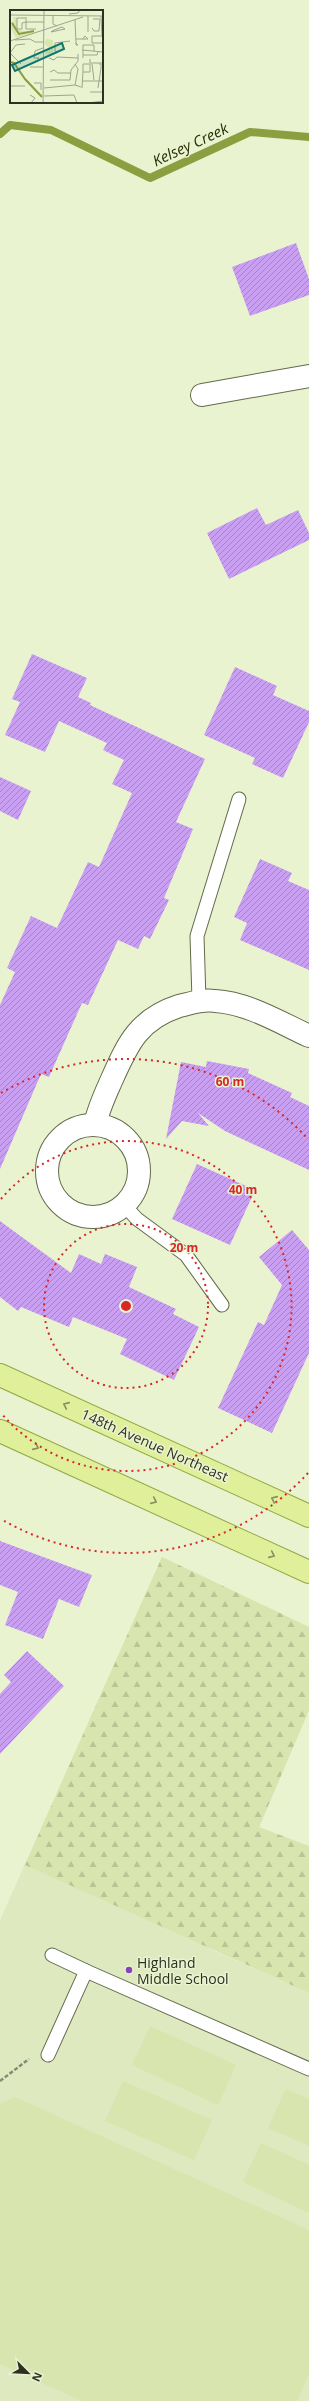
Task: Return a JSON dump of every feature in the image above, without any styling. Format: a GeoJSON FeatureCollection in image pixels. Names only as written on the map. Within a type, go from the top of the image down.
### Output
{"type":"FeatureCollection","features":[{"type":"Feature","properties":{"kind":"main road","name":"148th Avenue Northeast"},"geometry":{"type":"LineString","coordinates":[[0,1375],[309,1516]]}},
{"type":"Feature","properties":{"kind":"main road"},"geometry":{"type":"LineString","coordinates":[[0,1431],[309,1572]]}},
{"type":"Feature","properties":{"kind":"street"},"geometry":{"type":"LineString","coordinates":[[202,395],[309,376]]}},
{"type":"Feature","properties":{"kind":"street"},"geometry":{"type":"LineString","coordinates":[[95,1125],[98,1111],[126,1048],[137,1032],[163,1012],[199,1000],[216,1001],[248,1008],[309,1036]]}},
{"type":"Feature","properties":{"kind":"street"},"geometry":{"type":"LineString","coordinates":[[95,1125],[108,1128],[120,1134],[129,1142],[136,1154],[139,1167],[138,1180],[134,1192],[124,1205],[116,1211],[104,1216],[91,1218],[78,1215],[61,1205],[50,1189],[47,1176],[52,1150],[59,1140],[70,1131],[82,1126],[95,1125]]}},
{"type":"Feature","properties":{"kind":"lane"},"geometry":{"type":"LineString","coordinates":[[199,1000],[197,936],[239,799]]}},
{"type":"Feature","properties":{"kind":"lane"},"geometry":{"type":"LineString","coordinates":[[124,1205],[137,1219],[186,1255],[222,1305]]}},
{"type":"Feature","properties":{"kind":"lane"},"geometry":{"type":"LineString","coordinates":[[52,1955],[309,2069]]}},
{"type":"Feature","properties":{"kind":"lane"},"geometry":{"type":"LineString","coordinates":[[48,2055],[86,1971]]}},
{"type":"Feature","properties":{"kind":"path"},"geometry":{"type":"LineString","coordinates":[[0,2081],[33,2056],[48,2055]]}},
{"type":"Feature","properties":{"kind":"shaded area","name":"Highland Middle School"},"geometry":{"type":"Polygon","coordinates":[[[162,1557],[309,1627],[309,1710],[208,1948],[309,1993],[309,2401],[0,2401],[0,1920],[162,1557]]]}},
{"type":"Feature","properties":{"kind":"green space"},"geometry":{"type":"Polygon","coordinates":[[[162,1557],[309,1627],[309,1710],[259,1827],[309,1846],[309,1993],[25,1865],[162,1557]]]}},
{"type":"Feature","properties":{"kind":"green space"},"geometry":{"type":"Polygon","coordinates":[[[150,2026],[236,2065],[218,2105],[132,2065],[150,2026]]]}},
{"type":"Feature","properties":{"kind":"green space"},"geometry":{"type":"Polygon","coordinates":[[[123,2081],[212,2120],[194,2160],[105,2121],[123,2081]]]}},
{"type":"Feature","properties":{"kind":"green space"},"geometry":{"type":"Polygon","coordinates":[[[286,2089],[309,2099],[309,2146],[268,2128],[286,2089]]]}},
{"type":"Feature","properties":{"kind":"green space"},"geometry":{"type":"Polygon","coordinates":[[[15,2097],[309,2230],[309,2374],[297,2401],[82,2401],[0,2364],[0,2104],[15,2097]]]}},
{"type":"Feature","properties":{"kind":"green space"},"geometry":{"type":"Polygon","coordinates":[[[261,2143],[309,2165],[309,2213],[243,2182],[261,2143]]]}},
{"type":"Feature","properties":{"kind":"building"},"geometry":{"type":"Polygon","coordinates":[[[296,243],[309,279],[309,295],[250,316],[232,267],[296,243]]]}},
{"type":"Feature","properties":{"kind":"building"},"geometry":{"type":"Polygon","coordinates":[[[257,508],[266,525],[298,510],[309,533],[309,540],[229,579],[207,533],[257,508]]]}},
{"type":"Feature","properties":{"kind":"building"},"geometry":{"type":"Polygon","coordinates":[[[32,654],[87,678],[78,697],[91,703],[90,705],[205,759],[176,822],[193,829],[164,898],[169,900],[150,939],[144,936],[138,949],[118,940],[88,1005],[82,1003],[49,1077],[41,1074],[0,1169],[0,1005],[15,972],[7,968],[31,916],[57,928],[88,862],[99,867],[132,793],[112,784],[124,760],[103,750],[107,743],[59,721],[45,752],[5,735],[20,702],[12,699],[32,654]]]}},
{"type":"Feature","properties":{"kind":"building"},"geometry":{"type":"Polygon","coordinates":[[[235,667],[277,686],[273,695],[309,711],[309,722],[283,778],[252,764],[255,758],[204,735],[235,667]]]}},
{"type":"Feature","properties":{"kind":"building"},"geometry":{"type":"Polygon","coordinates":[[[0,777],[31,791],[18,820],[0,811],[0,777]]]}},
{"type":"Feature","properties":{"kind":"building"},"geometry":{"type":"Polygon","coordinates":[[[260,859],[292,873],[288,881],[309,890],[309,970],[240,940],[247,923],[234,917],[260,859]]]}},
{"type":"Feature","properties":{"kind":"building"},"geometry":{"type":"Polygon","coordinates":[[[207,1061],[249,1069],[248,1073],[292,1093],[290,1097],[309,1106],[309,1170],[225,1131],[198,1113],[209,1126],[182,1121],[166,1139],[181,1062],[206,1067],[207,1061]]]}},
{"type":"Feature","properties":{"kind":"building"},"geometry":{"type":"Polygon","coordinates":[[[197,1164],[255,1190],[230,1245],[172,1219],[197,1164]]]}},
{"type":"Feature","properties":{"kind":"building"},"geometry":{"type":"Polygon","coordinates":[[[0,1221],[71,1273],[79,1254],[101,1264],[105,1254],[137,1267],[129,1287],[176,1309],[173,1314],[199,1327],[174,1380],[120,1354],[127,1339],[73,1317],[69,1327],[21,1307],[18,1311],[0,1297],[0,1221]]]}},
{"type":"Feature","properties":{"kind":"building"},"geometry":{"type":"Polygon","coordinates":[[[292,1230],[309,1250],[309,1353],[272,1433],[218,1408],[258,1322],[264,1325],[282,1285],[259,1257],[292,1230]]]}},
{"type":"Feature","properties":{"kind":"building"},"geometry":{"type":"Polygon","coordinates":[[[0,1541],[92,1575],[79,1607],[59,1599],[43,1639],[5,1625],[18,1592],[0,1585],[0,1541]]]}},
{"type":"Feature","properties":{"kind":"building"},"geometry":{"type":"Polygon","coordinates":[[[27,1651],[64,1686],[0,1754],[0,1694],[11,1682],[4,1675],[27,1651]]]}},
{"type":"Feature","properties":{"kind":"waterway","name":"Kelsey Creek"},"geometry":{"type":"LineString","coordinates":[[0,134],[10,125],[51,130],[150,178],[250,132],[309,137]]}},
{"type":"Feature","properties":{"kind":"place","name":"Highland Middle School"},"geometry":{"type":"Point","coordinates":[129,1970]}}]}
